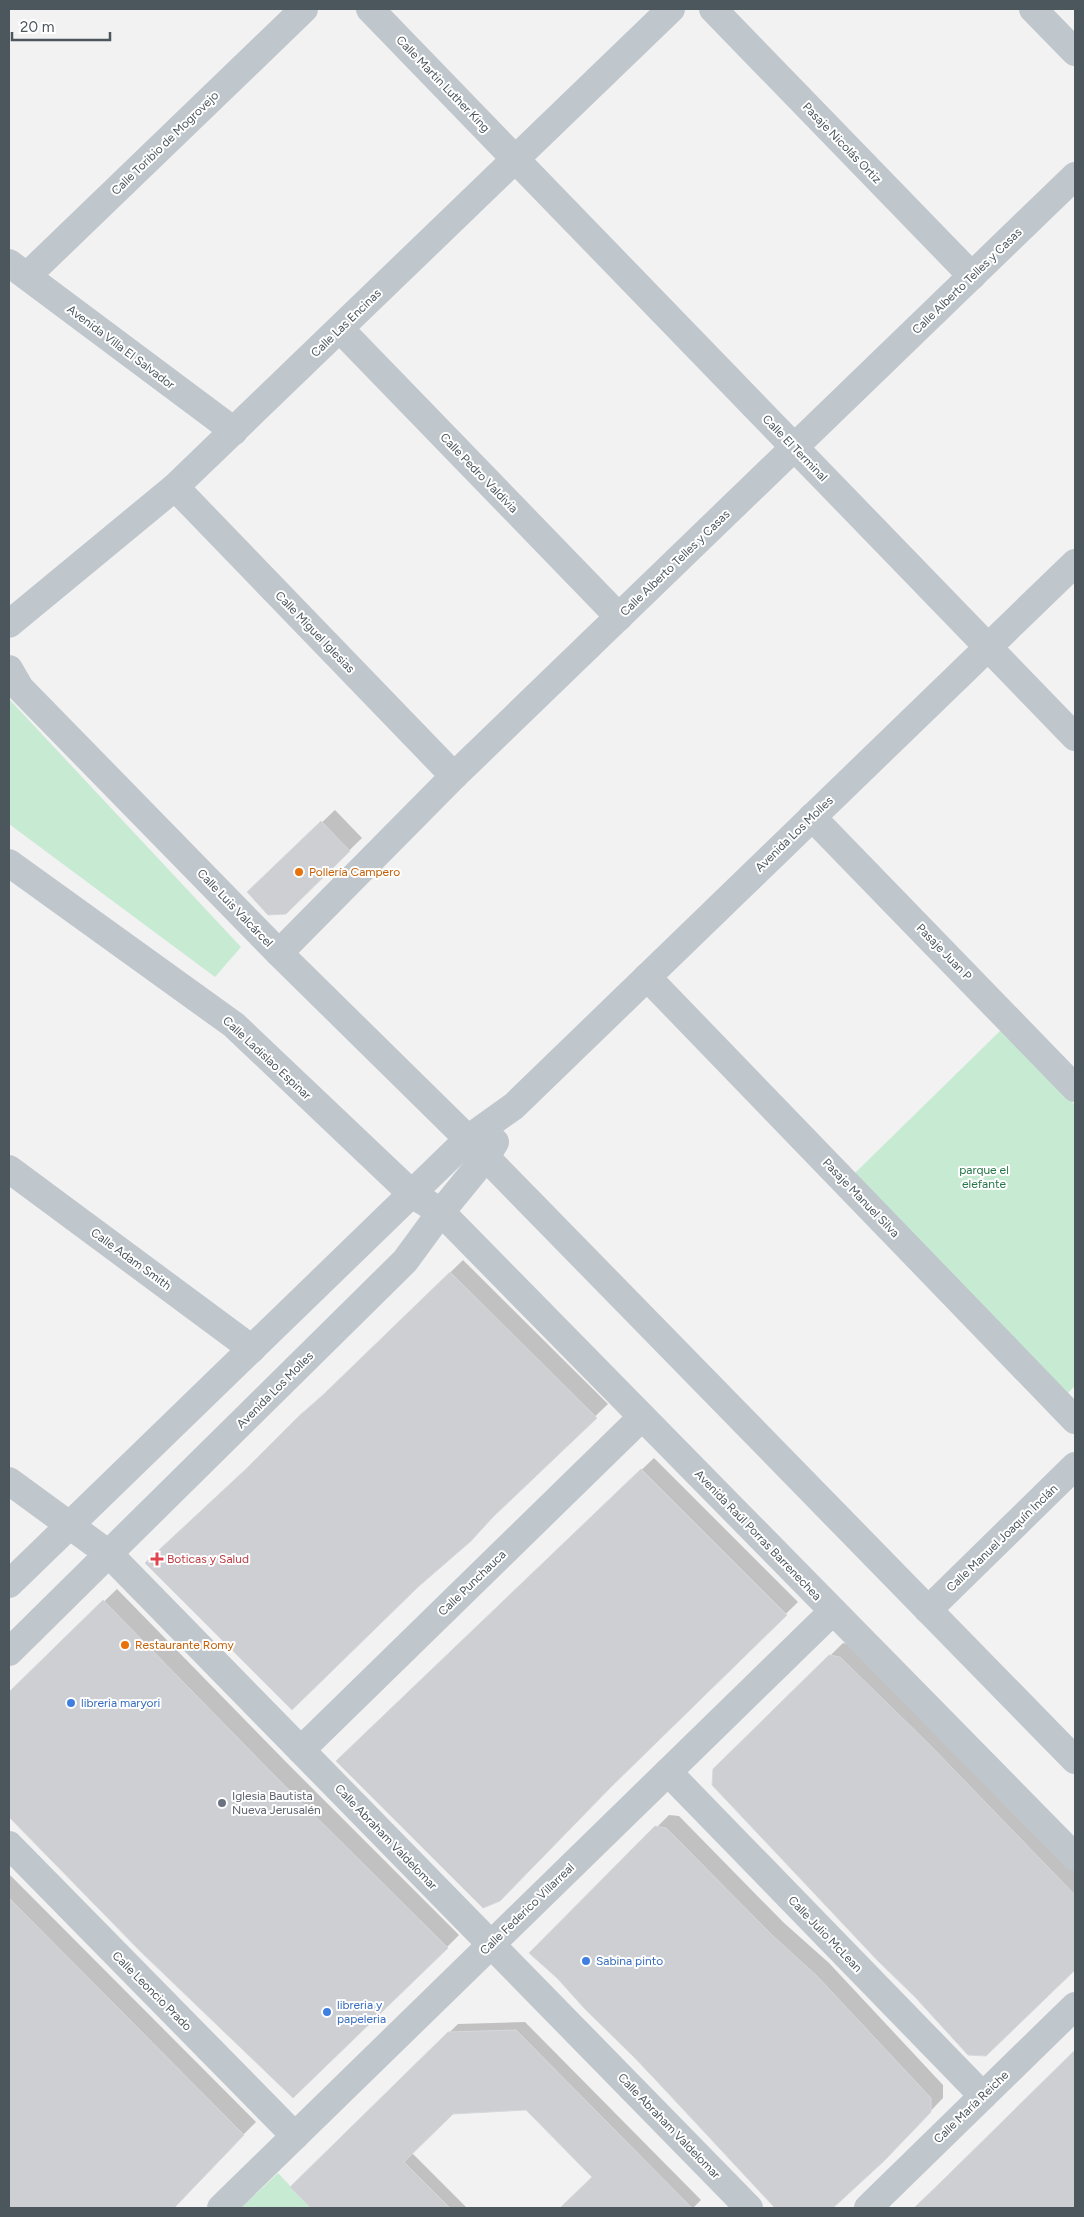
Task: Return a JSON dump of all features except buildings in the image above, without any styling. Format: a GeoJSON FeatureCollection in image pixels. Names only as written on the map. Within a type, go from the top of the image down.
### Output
{"type":"FeatureCollection","features":[{"type":"Feature","properties":{"kind":"street","name":"Calle Toribio de Mogrovejo"},"geometry":{"type":"LineString","coordinates":[[18,269],[304,9]]}},
{"type":"Feature","properties":{"kind":"street","name":"Calle Martin Luther King"},"geometry":{"type":"LineString","coordinates":[[370,9],[515,159]]}},
{"type":"Feature","properties":{"kind":"street","name":"Calle Las Encinas"},"geometry":{"type":"LineString","coordinates":[[9,624],[175,488],[671,9]]}},
{"type":"Feature","properties":{"kind":"street","name":"Pasaje Nicolás Ortiz"},"geometry":{"type":"LineString","coordinates":[[713,9],[972,276]]}},
{"type":"Feature","properties":{"kind":"street"},"geometry":{"type":"LineString","coordinates":[[1033,9],[1075,52]]}},
{"type":"Feature","properties":{"kind":"street","name":"Calle El Terminal"},"geometry":{"type":"LineString","coordinates":[[515,159],[1075,737]]}},
{"type":"Feature","properties":{"kind":"street","name":"Calle Alberto Telles y Casas"},"geometry":{"type":"LineString","coordinates":[[279,953],[454,776],[1075,176]]}},
{"type":"Feature","properties":{"kind":"street","name":"Avenida Villa El Salvador"},"geometry":{"type":"LineString","coordinates":[[18,269],[234,431]]}},
{"type":"Feature","properties":{"kind":"street","name":"Calle Pedro Valdivia"},"geometry":{"type":"LineString","coordinates":[[340,329],[619,618]]}},
{"type":"Feature","properties":{"kind":"street","name":"Calle Miguel Iglesias"},"geometry":{"type":"LineString","coordinates":[[175,488],[454,776]]}},
{"type":"Feature","properties":{"kind":"street","name":"Avenida Los Molles"},"geometry":{"type":"LineString","coordinates":[[9,1652],[405,1261],[441,1212],[477,1148],[514,1106],[1075,563]]}},
{"type":"Feature","properties":{"kind":"street","name":"Calle Luis Valcárcel"},"geometry":{"type":"LineString","coordinates":[[9,670],[20,688],[279,953],[477,1148]]}},
{"type":"Feature","properties":{"kind":"street","name":"Pasaje Juan P"},"geometry":{"type":"LineString","coordinates":[[812,817],[1075,1088]]}},
{"type":"Feature","properties":{"kind":"street","name":"Calle Ladislao Espinar"},"geometry":{"type":"LineString","coordinates":[[9,863],[234,1025],[412,1194],[441,1212]]}},
{"type":"Feature","properties":{"kind":"street","name":"Pasaje Manuel Silva"},"geometry":{"type":"LineString","coordinates":[[647,977],[1075,1420]]}},
{"type":"Feature","properties":{"kind":"street"},"geometry":{"type":"LineString","coordinates":[[477,1148],[1075,1760]]}},
{"type":"Feature","properties":{"kind":"street","name":"Avenida Los Molles"},"geometry":{"type":"LineString","coordinates":[[9,1584],[412,1194],[477,1148]]}},
{"type":"Feature","properties":{"kind":"street","name":"Calle Adam Smith"},"geometry":{"type":"LineString","coordinates":[[9,1169],[252,1349]]}},
{"type":"Feature","properties":{"kind":"street","name":"Avenida Raúl Porras Barrenechea"},"geometry":{"type":"LineString","coordinates":[[441,1212],[1075,1858]]}},
{"type":"Feature","properties":{"kind":"street","name":"Calle Punchauca"},"geometry":{"type":"LineString","coordinates":[[301,1750],[642,1416]]}},
{"type":"Feature","properties":{"kind":"street","name":"Calle Manuel Joaquín Inclán"},"geometry":{"type":"LineString","coordinates":[[928,1610],[1075,1466]]}},
{"type":"Feature","properties":{"kind":"street","name":"Calle Abraham Valdelomar"},"geometry":{"type":"LineString","coordinates":[[9,1481],[109,1554],[749,2208]]}},
{"type":"Feature","properties":{"kind":"street","name":"Calle Federico Villarreal"},"geometry":{"type":"LineString","coordinates":[[221,2208],[833,1611]]}},
{"type":"Feature","properties":{"kind":"street","name":"Calle Julio McLean"},"geometry":{"type":"LineString","coordinates":[[668,1772],[983,2096]]}},
{"type":"Feature","properties":{"kind":"street","name":"Calle Leoncio Prado"},"geometry":{"type":"LineString","coordinates":[[9,1845],[295,2136]]}},
{"type":"Feature","properties":{"kind":"street","name":"Calle María Reiche"},"geometry":{"type":"LineString","coordinates":[[868,2208],[1075,2006]]}},
{"type":"Feature","properties":{"kind":"green space"},"geometry":{"type":"Polygon","coordinates":[[[9,699],[241,947],[215,977],[9,824],[9,699]]]}},
{"type":"Feature","properties":{"kind":"green space","name":"parque el elefante"},"geometry":{"type":"Polygon","coordinates":[[[1002,1029],[1075,1105],[1075,1386],[1064,1397],[855,1173],[1002,1029]]]}},
{"type":"Feature","properties":{"kind":"green space"},"geometry":{"type":"Polygon","coordinates":[[[278,2173],[311,2208],[241,2208],[278,2173]]]}},
{"type":"Feature","properties":{"kind":"place","name":"Pollería Campero"},"geometry":{"type":"Point","coordinates":[299,872]}},
{"type":"Feature","properties":{"kind":"place","name":"Boticas y Salud"},"geometry":{"type":"Point","coordinates":[157,1559]}},
{"type":"Feature","properties":{"kind":"place","name":"Restaurante Romy"},"geometry":{"type":"Point","coordinates":[125,1645]}},
{"type":"Feature","properties":{"kind":"place","name":"libreria maryori"},"geometry":{"type":"Point","coordinates":[71,1703]}},
{"type":"Feature","properties":{"kind":"place","name":"Iglesia Bautista Nueva Jerusalén"},"geometry":{"type":"Point","coordinates":[222,1803]}},
{"type":"Feature","properties":{"kind":"place","name":"Sabina pinto"},"geometry":{"type":"Point","coordinates":[586,1961]}},
{"type":"Feature","properties":{"kind":"place","name":"libreria y papeleria"},"geometry":{"type":"Point","coordinates":[327,2012]}}]}
